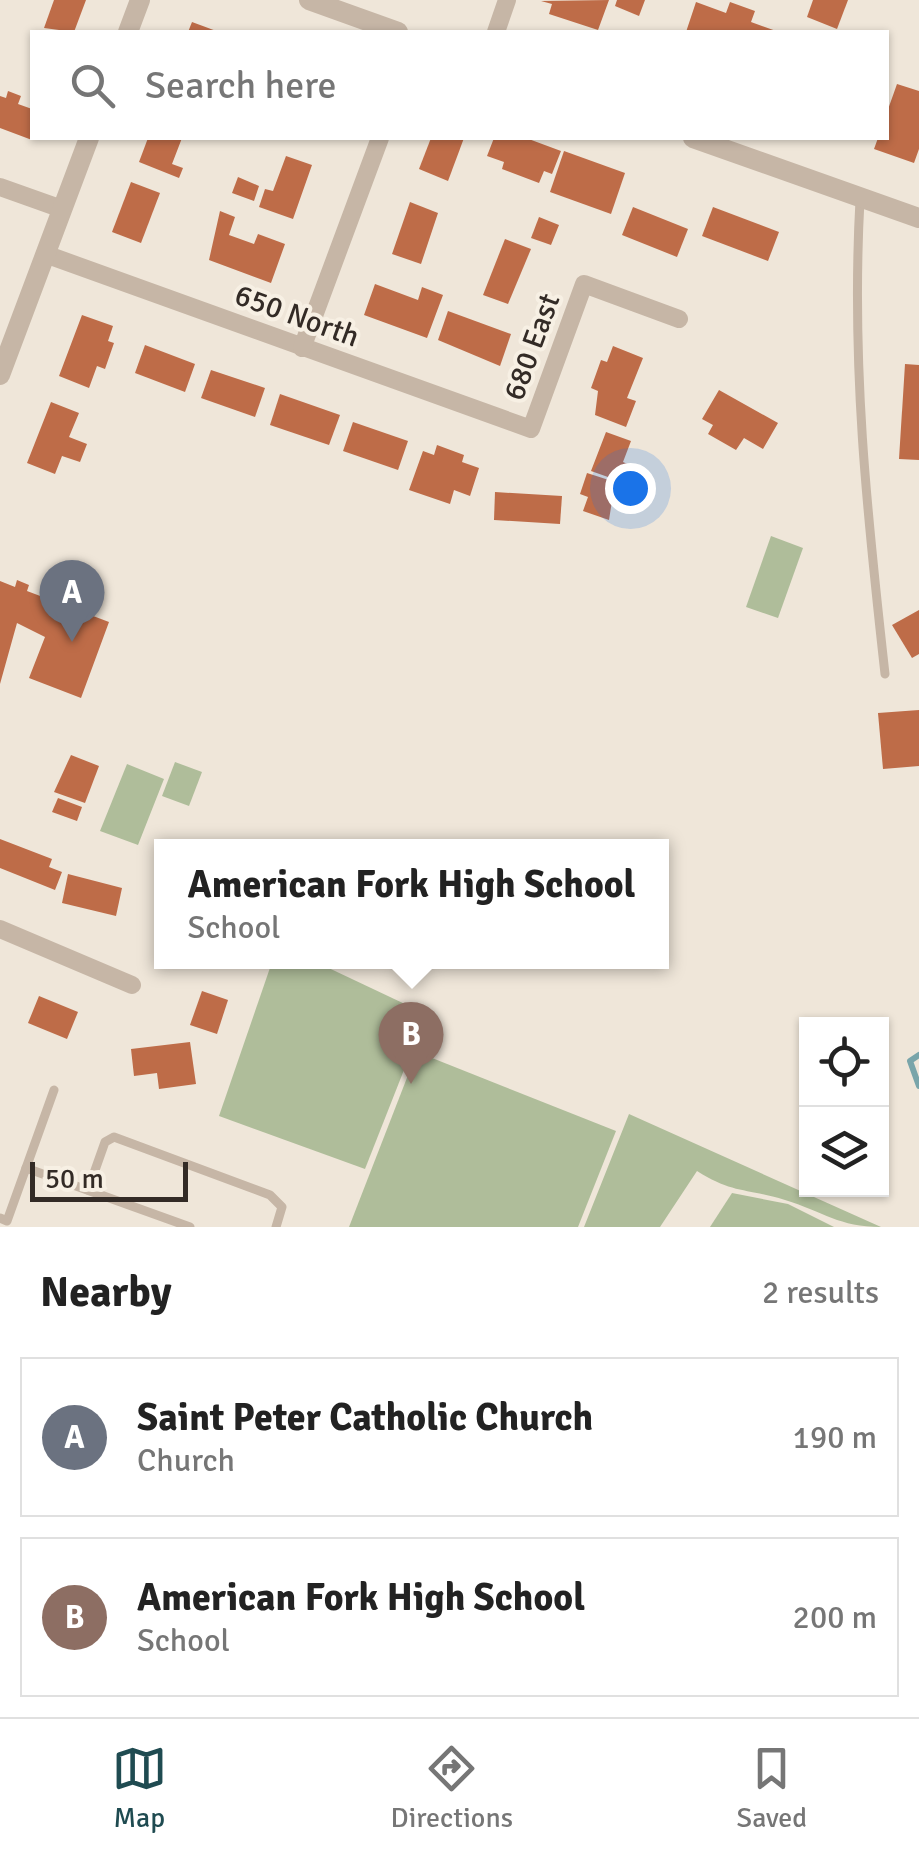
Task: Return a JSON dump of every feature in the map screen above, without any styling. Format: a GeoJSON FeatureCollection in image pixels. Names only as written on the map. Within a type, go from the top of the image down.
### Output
{"type":"FeatureCollection","features":[{"type":"Feature","properties":{"kind":"street"},"geometry":{"type":"LineString","coordinates":[[129,30],[140,0]]}},
{"type":"Feature","properties":{"kind":"street"},"geometry":{"type":"LineString","coordinates":[[309,0],[392,30]]}},
{"type":"Feature","properties":{"kind":"street"},"geometry":{"type":"LineString","coordinates":[[497,30],[507,0]]}},
{"type":"Feature","properties":{"kind":"street"},"geometry":{"type":"LineString","coordinates":[[0,375],[88,140]]}},
{"type":"Feature","properties":{"kind":"street"},"geometry":{"type":"LineString","coordinates":[[302,348],[379,140]]}},
{"type":"Feature","properties":{"kind":"street"},"geometry":{"type":"LineString","coordinates":[[699,140],[919,218]]}},
{"type":"Feature","properties":{"kind":"street"},"geometry":{"type":"LineString","coordinates":[[0,187],[62,209]]}},
{"type":"Feature","properties":{"kind":"street","name":"650 North"},"geometry":{"type":"LineString","coordinates":[[45,254],[531,429]]}},
{"type":"Feature","properties":{"kind":"street","name":"680 East"},"geometry":{"type":"LineString","coordinates":[[531,429],[584,284],[679,318]]}},
{"type":"Feature","properties":{"kind":"street"},"geometry":{"type":"LineString","coordinates":[[0,929],[132,985]]}},
{"type":"Feature","properties":{"kind":"lane"},"geometry":{"type":"LineString","coordinates":[[860,197],[855,309],[859,441],[884,674]]}},
{"type":"Feature","properties":{"kind":"lane"},"geometry":{"type":"LineString","coordinates":[[7,1222],[54,1090]]}},
{"type":"Feature","properties":{"kind":"lane"},"geometry":{"type":"LineString","coordinates":[[88,1190],[105,1142],[114,1137],[270,1195],[282,1207],[276,1227]]}},
{"type":"Feature","properties":{"kind":"lane"},"geometry":{"type":"LineString","coordinates":[[26,1168],[190,1227]]}},
{"type":"Feature","properties":{"kind":"green space"},"geometry":{"type":"Polygon","coordinates":[[[771,536],[803,548],[778,618],[746,607],[771,536]]]}},
{"type":"Feature","properties":{"kind":"green space"},"geometry":{"type":"Polygon","coordinates":[[[175,762],[202,772],[189,806],[162,796],[175,762]]]}},
{"type":"Feature","properties":{"kind":"green space"},"geometry":{"type":"Polygon","coordinates":[[[127,764],[164,779],[138,845],[100,831],[127,764]]]}},
{"type":"Feature","properties":{"kind":"green space"},"geometry":{"type":"Polygon","coordinates":[[[270,969],[331,969],[426,1014],[365,1169],[219,1116],[270,969]]]}},
{"type":"Feature","properties":{"kind":"green space"},"geometry":{"type":"Polygon","coordinates":[[[417,1052],[616,1131],[578,1227],[349,1227],[417,1052]]]}},
{"type":"Feature","properties":{"kind":"green space"},"geometry":{"type":"Polygon","coordinates":[[[629,1114],[799,1190],[799,1197],[814,1197],[881,1227],[842,1222],[785,1200],[731,1187],[697,1171],[660,1227],[584,1227],[629,1114]]]}},
{"type":"Feature","properties":{"kind":"green space"},"geometry":{"type":"Polygon","coordinates":[[[732,1193],[788,1204],[834,1227],[710,1227],[732,1193]]]}},
{"type":"Feature","properties":{"kind":"building"},"geometry":{"type":"Polygon","coordinates":[[[54,0],[86,0],[75,30],[44,28],[54,0]]]}},
{"type":"Feature","properties":{"kind":"building"},"geometry":{"type":"Polygon","coordinates":[[[609,0],[598,30],[549,14],[552,4],[541,1],[609,0]]]}},
{"type":"Feature","properties":{"kind":"building"},"geometry":{"type":"Polygon","coordinates":[[[617,0],[645,0],[639,16],[615,6],[617,0]]]}},
{"type":"Feature","properties":{"kind":"building"},"geometry":{"type":"Polygon","coordinates":[[[813,0],[848,0],[837,29],[807,17],[813,0]]]}},
{"type":"Feature","properties":{"kind":"building"},"geometry":{"type":"Polygon","coordinates":[[[696,2],[726,13],[730,2],[755,11],[751,22],[773,30],[687,30],[696,2]]]}},
{"type":"Feature","properties":{"kind":"building"},"geometry":{"type":"Polygon","coordinates":[[[192,22],[214,30],[189,30],[192,22]]]}},
{"type":"Feature","properties":{"kind":"building"},"geometry":{"type":"Polygon","coordinates":[[[897,84],[919,91],[919,149],[914,163],[874,149],[877,140],[889,140],[889,107],[897,84]]]}},
{"type":"Feature","properties":{"kind":"building"},"geometry":{"type":"Polygon","coordinates":[[[8,91],[21,96],[18,104],[30,108],[30,139],[0,128],[0,96],[6,98],[8,91]]]}},
{"type":"Feature","properties":{"kind":"building"},"geometry":{"type":"Polygon","coordinates":[[[147,140],[181,140],[172,164],[183,168],[179,178],[139,162],[147,140]]]}},
{"type":"Feature","properties":{"kind":"building"},"geometry":{"type":"Polygon","coordinates":[[[430,140],[463,140],[448,181],[419,169],[430,140]]]}},
{"type":"Feature","properties":{"kind":"building"},"geometry":{"type":"Polygon","coordinates":[[[493,140],[531,140],[561,151],[552,174],[544,171],[539,183],[502,169],[504,162],[487,156],[493,140]]]}},
{"type":"Feature","properties":{"kind":"building"},"geometry":{"type":"Polygon","coordinates":[[[564,151],[625,173],[611,214],[550,192],[564,151]]]}},
{"type":"Feature","properties":{"kind":"building"},"geometry":{"type":"Polygon","coordinates":[[[286,156],[312,165],[293,219],[259,207],[265,189],[273,191],[286,156]]]}},
{"type":"Feature","properties":{"kind":"building"},"geometry":{"type":"Polygon","coordinates":[[[238,177],[259,186],[254,201],[232,193],[238,177]]]}},
{"type":"Feature","properties":{"kind":"building"},"geometry":{"type":"Polygon","coordinates":[[[131,182],[160,193],[141,243],[112,232],[131,182]]]}},
{"type":"Feature","properties":{"kind":"building"},"geometry":{"type":"Polygon","coordinates":[[[410,202],[438,213],[421,264],[392,254],[410,202]]]}},
{"type":"Feature","properties":{"kind":"building"},"geometry":{"type":"Polygon","coordinates":[[[633,207],[688,229],[677,257],[622,235],[633,207]]]}},
{"type":"Feature","properties":{"kind":"building"},"geometry":{"type":"Polygon","coordinates":[[[713,207],[779,232],[768,261],[702,236],[713,207]]]}},
{"type":"Feature","properties":{"kind":"building"},"geometry":{"type":"Polygon","coordinates":[[[220,211],[235,217],[229,235],[254,244],[258,234],[285,244],[271,283],[209,260],[220,211]]]}},
{"type":"Feature","properties":{"kind":"building"},"geometry":{"type":"Polygon","coordinates":[[[539,217],[559,225],[551,245],[531,238],[539,217]]]}},
{"type":"Feature","properties":{"kind":"building"},"geometry":{"type":"Polygon","coordinates":[[[505,239],[531,249],[508,304],[483,295],[505,239]]]}},
{"type":"Feature","properties":{"kind":"building"},"geometry":{"type":"Polygon","coordinates":[[[375,284],[418,300],[422,287],[443,295],[427,338],[364,315],[375,284]]]}},
{"type":"Feature","properties":{"kind":"building"},"geometry":{"type":"Polygon","coordinates":[[[448,311],[511,334],[500,366],[438,340],[448,311]]]}},
{"type":"Feature","properties":{"kind":"building"},"geometry":{"type":"Polygon","coordinates":[[[82,315],[113,326],[108,341],[114,343],[105,369],[97,366],[89,388],[59,376],[82,315]]]}},
{"type":"Feature","properties":{"kind":"building"},"geometry":{"type":"Polygon","coordinates":[[[145,345],[195,364],[185,392],[135,373],[145,345]]]}},
{"type":"Feature","properties":{"kind":"building"},"geometry":{"type":"Polygon","coordinates":[[[613,346],[643,358],[627,398],[636,401],[626,427],[595,415],[598,391],[591,388],[601,360],[607,362],[613,346]]]}},
{"type":"Feature","properties":{"kind":"building"},"geometry":{"type":"Polygon","coordinates":[[[905,364],[919,365],[919,460],[899,459],[905,364]]]}},
{"type":"Feature","properties":{"kind":"building"},"geometry":{"type":"Polygon","coordinates":[[[211,370],[265,388],[255,417],[201,398],[211,370]]]}},
{"type":"Feature","properties":{"kind":"building"},"geometry":{"type":"Polygon","coordinates":[[[719,390],[778,423],[763,449],[744,438],[736,450],[708,434],[713,425],[702,419],[719,390]]]}},
{"type":"Feature","properties":{"kind":"building"},"geometry":{"type":"Polygon","coordinates":[[[280,394],[340,415],[329,445],[270,425],[280,394]]]}},
{"type":"Feature","properties":{"kind":"building"},"geometry":{"type":"Polygon","coordinates":[[[51,402],[79,413],[69,437],[87,444],[80,462],[62,456],[55,474],[27,463],[51,402]]]}},
{"type":"Feature","properties":{"kind":"building"},"geometry":{"type":"Polygon","coordinates":[[[353,422],[408,441],[398,470],[343,451],[353,422]]]}},
{"type":"Feature","properties":{"kind":"building"},"geometry":{"type":"Polygon","coordinates":[[[606,432],[631,441],[623,462],[632,466],[625,483],[591,471],[606,432]]]}},
{"type":"Feature","properties":{"kind":"building"},"geometry":{"type":"Polygon","coordinates":[[[437,445],[464,455],[462,462],[479,468],[470,496],[454,490],[450,504],[409,490],[423,451],[434,455],[437,445]]]}},
{"type":"Feature","properties":{"kind":"building"},"geometry":{"type":"Polygon","coordinates":[[[587,473],[615,482],[609,520],[583,511],[588,497],[580,494],[587,473]]]}},
{"type":"Feature","properties":{"kind":"building"},"geometry":{"type":"Polygon","coordinates":[[[495,492],[562,496],[560,524],[494,520],[495,492]]]}},
{"type":"Feature","properties":{"kind":"building"},"geometry":{"type":"Polygon","coordinates":[[[17,580],[29,585],[27,591],[109,622],[81,698],[29,678],[45,637],[17,623],[0,684],[0,581],[15,587],[17,580]]]}},
{"type":"Feature","properties":{"kind":"building"},"geometry":{"type":"Polygon","coordinates":[[[919,610],[919,654],[912,658],[892,625],[919,610]]]}},
{"type":"Feature","properties":{"kind":"building"},"geometry":{"type":"Polygon","coordinates":[[[919,710],[919,766],[883,769],[878,713],[919,710]]]}},
{"type":"Feature","properties":{"kind":"building"},"geometry":{"type":"Polygon","coordinates":[[[71,755],[99,766],[85,803],[54,792],[71,755]]]}},
{"type":"Feature","properties":{"kind":"building"},"geometry":{"type":"Polygon","coordinates":[[[58,798],[82,807],[77,821],[52,812],[58,798]]]}},
{"type":"Feature","properties":{"kind":"building"},"geometry":{"type":"Polygon","coordinates":[[[0,839],[52,859],[49,867],[62,872],[55,890],[0,868],[0,839]]]}},
{"type":"Feature","properties":{"kind":"building"},"geometry":{"type":"Polygon","coordinates":[[[68,874],[122,888],[116,916],[62,903],[68,874]]]}},
{"type":"Feature","properties":{"kind":"building"},"geometry":{"type":"Polygon","coordinates":[[[202,991],[228,1000],[217,1034],[190,1025],[202,991]]]}},
{"type":"Feature","properties":{"kind":"building"},"geometry":{"type":"Polygon","coordinates":[[[39,996],[78,1012],[67,1039],[28,1023],[39,996]]]}},
{"type":"Feature","properties":{"kind":"building"},"geometry":{"type":"Polygon","coordinates":[[[190,1042],[196,1084],[159,1089],[157,1073],[134,1076],[131,1049],[190,1042]]]}},
{"type":"Feature","properties":{"kind":"waterway"},"geometry":{"type":"LineString","coordinates":[[919,1055],[910,1061],[919,1086]]}},
{"type":"Feature","properties":{"kind":"place","name":"Saint Peter Catholic Church"},"geometry":{"type":"Point","coordinates":[72,642]}},
{"type":"Feature","properties":{"kind":"place","name":"American Fork High School"},"geometry":{"type":"Point","coordinates":[411,1084]}}]}
